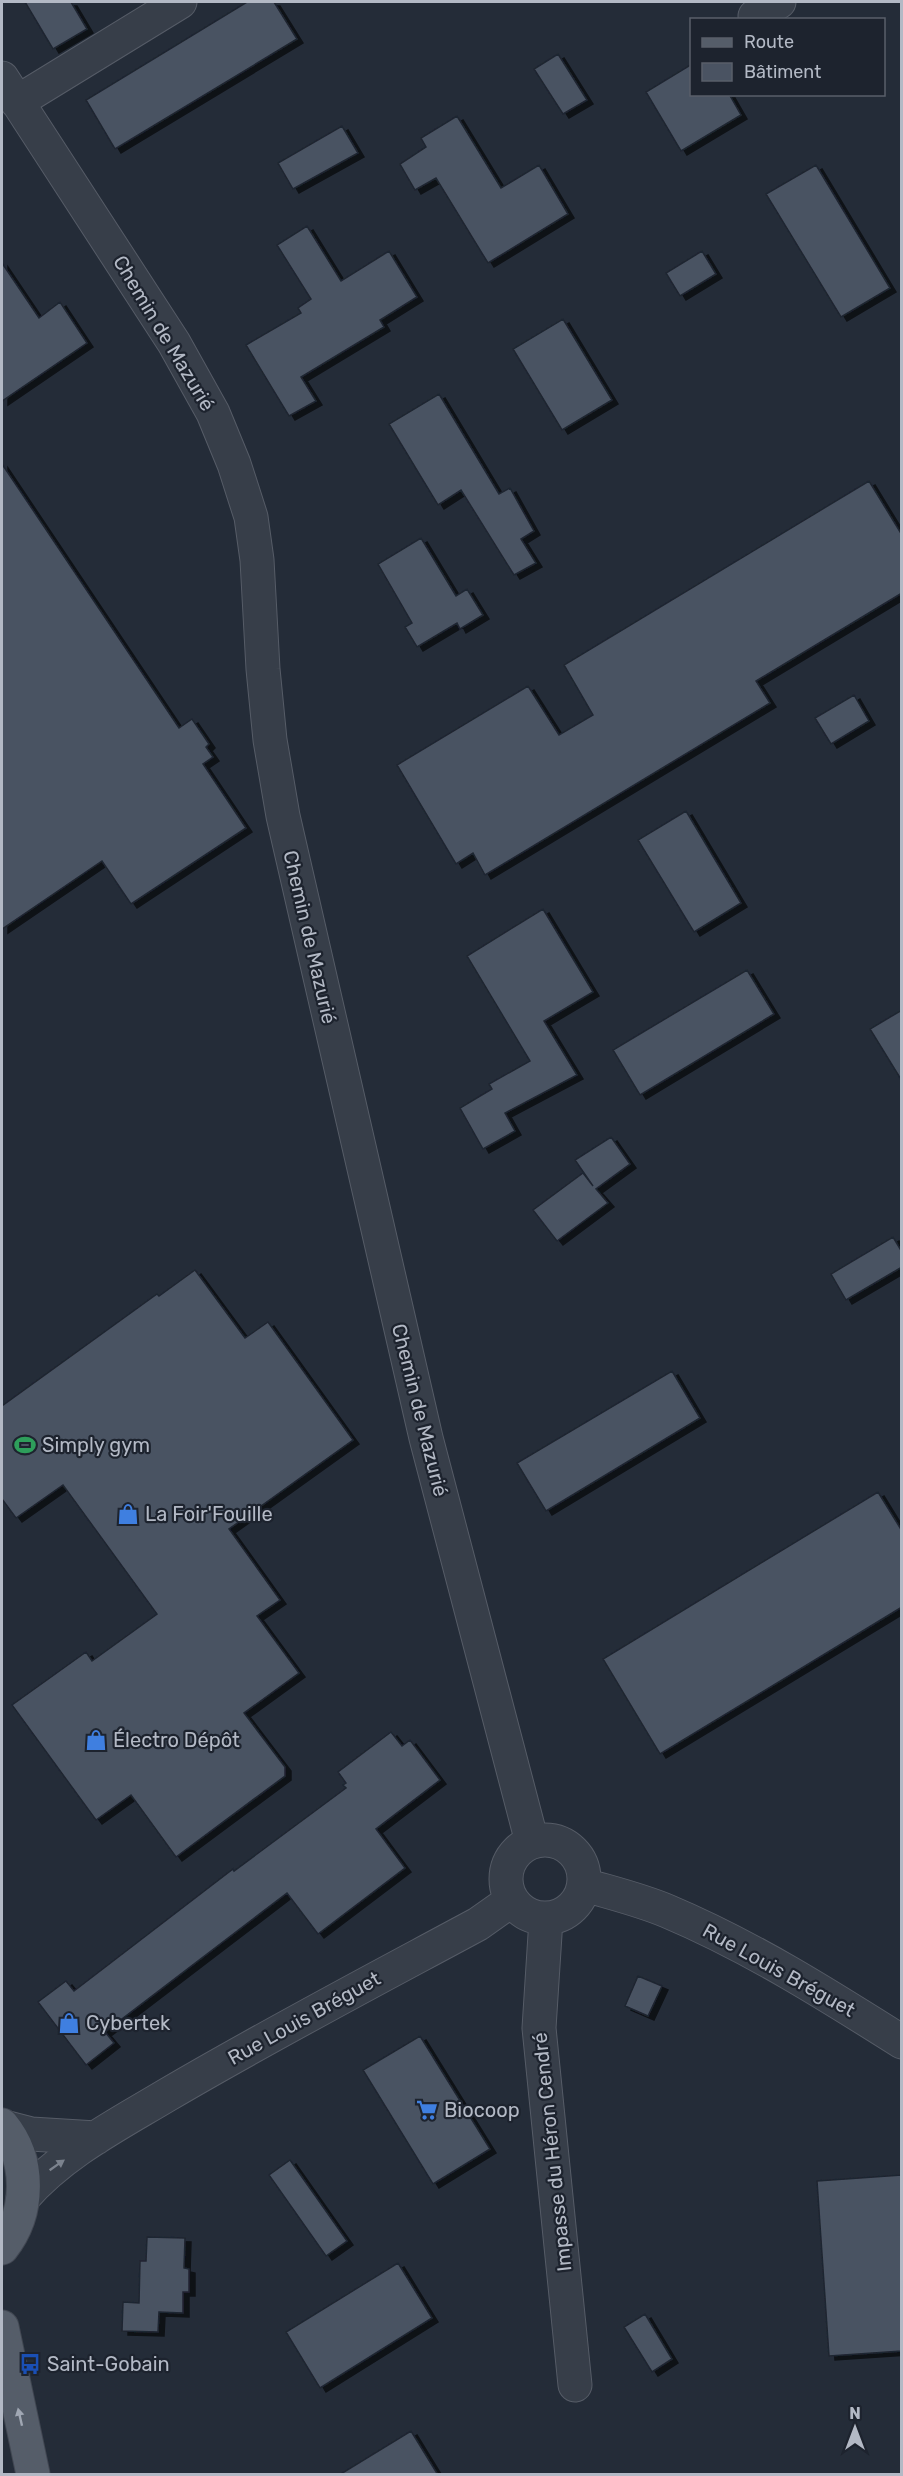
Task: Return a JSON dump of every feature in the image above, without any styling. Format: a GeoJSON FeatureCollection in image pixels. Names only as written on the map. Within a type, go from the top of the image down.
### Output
{"type":"FeatureCollection","features":[{"type":"Feature","properties":{"kind":"main road"},"geometry":{"type":"LineString","coordinates":[[2,2248],[13,2231],[23,2198],[20,2161],[14,2143],[3,2126]]}},
{"type":"Feature","properties":{"kind":"main road"},"geometry":{"type":"LineString","coordinates":[[2,2327],[33,2475]]}},
{"type":"Feature","properties":{"kind":"street"},"geometry":{"type":"LineString","coordinates":[[9,90],[180,2]]}},
{"type":"Feature","properties":{"kind":"street","name":"Chemin de Mazurié"},"geometry":{"type":"LineString","coordinates":[[9,90],[174,343],[213,413],[234,464],[251,517],[257,560],[263,669],[270,740],[285,827],[426,1438],[532,1842]]}},
{"type":"Feature","properties":{"kind":"street"},"geometry":{"type":"LineString","coordinates":[[546,1840],[559,1842],[571,1849],[580,1859],[585,1885],[572,1909],[560,1917],[546,1919],[533,1917],[521,1911],[512,1900],[506,1878],[508,1866],[522,1847],[532,1842],[546,1840]]}},
{"type":"Feature","properties":{"kind":"street","name":"Rue Louis Bréguet"},"geometry":{"type":"LineString","coordinates":[[585,1885],[665,1910],[706,1928],[816,1987],[902,2042]]}},
{"type":"Feature","properties":{"kind":"street","name":"Rue Louis Bréguet"},"geometry":{"type":"LineString","coordinates":[[23,2198],[42,2176],[96,2138],[212,2068],[478,1924],[512,1900]]}},
{"type":"Feature","properties":{"kind":"street","name":"Impasse du Héron Cendré"},"geometry":{"type":"LineString","coordinates":[[546,1919],[538,2028],[575,2385]]}},
{"type":"Feature","properties":{"kind":"street"},"geometry":{"type":"LineString","coordinates":[[3,2126],[31,2134],[96,2138]]}},
{"type":"Feature","properties":{"kind":"building"},"geometry":{"type":"Polygon","coordinates":[[[25,2],[71,2],[87,29],[53,49],[25,2]]]}},
{"type":"Feature","properties":{"kind":"building"},"geometry":{"type":"Polygon","coordinates":[[[247,2],[274,2],[297,39],[115,149],[86,100],[247,2]]]}},
{"type":"Feature","properties":{"kind":"building"},"geometry":{"type":"Polygon","coordinates":[[[558,54],[587,100],[563,114],[534,69],[558,54]]]}},
{"type":"Feature","properties":{"kind":"building"},"geometry":{"type":"Polygon","coordinates":[[[690,65],[690,96],[730,96],[741,115],[681,151],[646,92],[690,65]]]}},
{"type":"Feature","properties":{"kind":"building"},"geometry":{"type":"Polygon","coordinates":[[[457,116],[501,188],[539,165],[568,214],[488,263],[436,178],[415,190],[400,164],[426,147],[421,138],[457,116]]]}},
{"type":"Feature","properties":{"kind":"building"},"geometry":{"type":"Polygon","coordinates":[[[342,126],[358,153],[293,189],[278,163],[342,126]]]}},
{"type":"Feature","properties":{"kind":"building"},"geometry":{"type":"Polygon","coordinates":[[[816,165],[890,288],[841,317],[766,194],[816,165]]]}},
{"type":"Feature","properties":{"kind":"building"},"geometry":{"type":"Polygon","coordinates":[[[307,226],[341,281],[389,251],[417,297],[380,320],[384,327],[301,377],[316,401],[289,416],[246,345],[301,313],[298,308],[311,299],[277,245],[307,226]]]}},
{"type":"Feature","properties":{"kind":"building"},"geometry":{"type":"Polygon","coordinates":[[[702,251],[716,274],[680,296],[666,273],[702,251]]]}},
{"type":"Feature","properties":{"kind":"building"},"geometry":{"type":"Polygon","coordinates":[[[2,263],[39,318],[60,302],[87,343],[2,401],[2,263]]]}},
{"type":"Feature","properties":{"kind":"building"},"geometry":{"type":"Polygon","coordinates":[[[563,319],[612,400],[562,430],[513,349],[563,319]]]}},
{"type":"Feature","properties":{"kind":"building"},"geometry":{"type":"Polygon","coordinates":[[[439,394],[499,494],[510,488],[534,531],[521,539],[536,563],[514,575],[461,490],[438,505],[389,424],[439,394]]]}},
{"type":"Feature","properties":{"kind":"building"},"geometry":{"type":"Polygon","coordinates":[[[2,464],[179,728],[192,719],[209,744],[206,747],[213,757],[203,764],[246,828],[131,904],[102,861],[2,929],[2,464]]]}},
{"type":"Feature","properties":{"kind":"building"},"geometry":{"type":"Polygon","coordinates":[[[869,481],[902,535],[902,593],[756,681],[770,703],[485,875],[473,853],[456,864],[397,765],[528,686],[559,735],[593,715],[564,665],[869,481]]]}},
{"type":"Feature","properties":{"kind":"building"},"geometry":{"type":"Polygon","coordinates":[[[421,538],[456,596],[467,589],[483,615],[460,629],[457,623],[417,647],[405,627],[412,623],[378,564],[421,538]]]}},
{"type":"Feature","properties":{"kind":"building"},"geometry":{"type":"Polygon","coordinates":[[[854,695],[869,721],[831,744],[815,718],[854,695]]]}},
{"type":"Feature","properties":{"kind":"building"},"geometry":{"type":"Polygon","coordinates":[[[686,811],[741,903],[694,932],[638,840],[686,811]]]}},
{"type":"Feature","properties":{"kind":"building"},"geometry":{"type":"Polygon","coordinates":[[[543,909],[593,992],[544,1021],[577,1075],[505,1113],[515,1131],[483,1149],[460,1108],[492,1089],[489,1084],[530,1061],[467,956],[543,909]]]}},
{"type":"Feature","properties":{"kind":"building"},"geometry":{"type":"Polygon","coordinates":[[[747,970],[774,1014],[640,1095],[613,1050],[747,970]]]}},
{"type":"Feature","properties":{"kind":"building"},"geometry":{"type":"Polygon","coordinates":[[[902,1010],[902,1081],[870,1029],[902,1010]]]}},
{"type":"Feature","properties":{"kind":"building"},"geometry":{"type":"Polygon","coordinates":[[[611,1137],[630,1164],[596,1189],[608,1203],[557,1241],[533,1210],[583,1173],[593,1186],[575,1160],[611,1137]]]}},
{"type":"Feature","properties":{"kind":"building"},"geometry":{"type":"Polygon","coordinates":[[[893,1237],[902,1252],[902,1267],[846,1300],[831,1274],[893,1237]]]}},
{"type":"Feature","properties":{"kind":"building"},"geometry":{"type":"Polygon","coordinates":[[[195,1270],[245,1338],[268,1322],[353,1440],[229,1529],[280,1600],[257,1616],[299,1673],[244,1713],[285,1767],[285,1776],[176,1857],[131,1795],[96,1820],[12,1705],[86,1652],[92,1661],[157,1614],[63,1485],[16,1518],[2,1499],[2,1406],[157,1294],[159,1296],[195,1270]]]}},
{"type":"Feature","properties":{"kind":"building"},"geometry":{"type":"Polygon","coordinates":[[[672,1371],[700,1418],[546,1511],[517,1463],[672,1371]]]}},
{"type":"Feature","properties":{"kind":"building"},"geometry":{"type":"Polygon","coordinates":[[[878,1492],[902,1531],[902,1607],[660,1754],[603,1659],[878,1492]]]}},
{"type":"Feature","properties":{"kind":"building"},"geometry":{"type":"Polygon","coordinates":[[[391,1732],[402,1746],[410,1740],[440,1780],[376,1829],[405,1868],[318,1934],[287,1893],[105,2032],[114,2043],[86,2065],[38,2002],[66,1981],[74,1991],[233,1869],[234,1871],[346,1788],[343,1785],[346,1783],[338,1772],[391,1732]]]}},
{"type":"Feature","properties":{"kind":"building"},"geometry":{"type":"Polygon","coordinates":[[[638,1976],[662,1986],[648,2016],[625,2006],[638,1976]]]}},
{"type":"Feature","properties":{"kind":"building","name":"Biocoop"},"geometry":{"type":"Polygon","coordinates":[[[420,2036],[490,2149],[433,2184],[363,2070],[420,2036]]]}},
{"type":"Feature","properties":{"kind":"building"},"geometry":{"type":"Polygon","coordinates":[[[290,2160],[347,2241],[326,2256],[269,2175],[290,2160]]]}},
{"type":"Feature","properties":{"kind":"building"},"geometry":{"type":"Polygon","coordinates":[[[902,2175],[902,2351],[829,2356],[817,2181],[902,2175]]]}},
{"type":"Feature","properties":{"kind":"building"},"geometry":{"type":"Polygon","coordinates":[[[147,2237],[185,2238],[184,2268],[189,2269],[189,2292],[183,2292],[183,2313],[159,2312],[158,2332],[122,2331],[123,2302],[139,2303],[140,2261],[146,2261],[147,2237]]]}},
{"type":"Feature","properties":{"kind":"building"},"geometry":{"type":"Polygon","coordinates":[[[398,2263],[432,2318],[320,2388],[286,2332],[398,2263]]]}},
{"type":"Feature","properties":{"kind":"building"},"geometry":{"type":"Polygon","coordinates":[[[645,2314],[672,2359],[652,2372],[624,2327],[645,2314]]]}},
{"type":"Feature","properties":{"kind":"building"},"geometry":{"type":"Polygon","coordinates":[[[411,2431],[438,2475],[339,2475],[411,2431]]]}},
{"type":"Feature","properties":{"kind":"place","name":"Simply gym"},"geometry":{"type":"Point","coordinates":[25,1445]}},
{"type":"Feature","properties":{"kind":"place","name":"La Foir'Fouille"},"geometry":{"type":"Point","coordinates":[128,1514]}},
{"type":"Feature","properties":{"kind":"place","name":"Électro Dépôt"},"geometry":{"type":"Point","coordinates":[96,1740]}},
{"type":"Feature","properties":{"kind":"place","name":"Cybertek"},"geometry":{"type":"Point","coordinates":[69,2023]}},
{"type":"Feature","properties":{"kind":"place","name":"Biocoop"},"geometry":{"type":"Point","coordinates":[427,2110]}},
{"type":"Feature","properties":{"kind":"place","name":"Saint-Gobain"},"geometry":{"type":"Point","coordinates":[30,2364]}}]}
